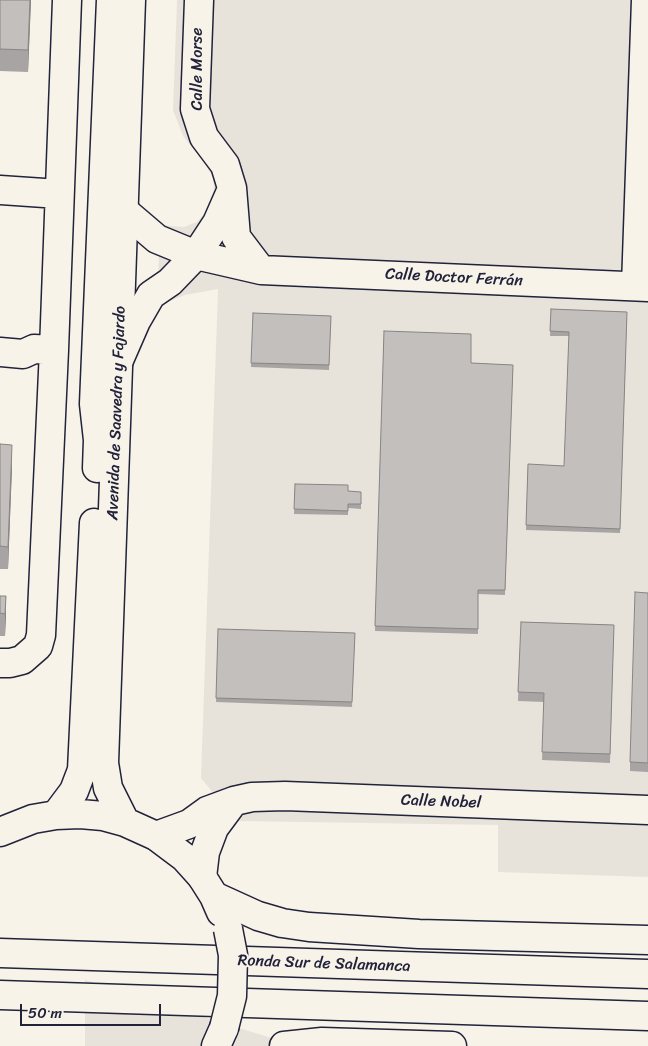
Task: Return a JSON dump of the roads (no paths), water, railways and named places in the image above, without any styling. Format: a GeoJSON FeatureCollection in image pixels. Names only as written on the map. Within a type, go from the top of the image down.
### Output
{"type":"FeatureCollection","features":[{"type":"Feature","properties":{"kind":"main road"},"geometry":{"type":"LineString","coordinates":[[0,663],[22,660],[38,646],[41,635],[67,0]]}},
{"type":"Feature","properties":{"kind":"main road","name":"Avenida de Saavedra y Fajardo"},"geometry":{"type":"LineString","coordinates":[[56,815],[74,791],[82,770],[98,440],[94,404],[111,0]]}},
{"type":"Feature","properties":{"kind":"main road","name":"Avenida de Saavedra y Fajardo"},"geometry":{"type":"LineString","coordinates":[[125,822],[108,788],[104,763],[131,0]]}},
{"type":"Feature","properties":{"kind":"main road","name":"Calle Morse"},"geometry":{"type":"LineString","coordinates":[[199,0],[195,109],[204,137],[225,165],[232,188],[236,237],[261,270]]}},
{"type":"Feature","properties":{"kind":"main road"},"geometry":{"type":"LineString","coordinates":[[642,287],[646,0]]}},
{"type":"Feature","properties":{"kind":"main road"},"geometry":{"type":"LineString","coordinates":[[196,255],[217,223],[232,188]]}},
{"type":"Feature","properties":{"kind":"main road"},"geometry":{"type":"LineString","coordinates":[[0,190],[59,194]]}},
{"type":"Feature","properties":{"kind":"main road","name":"Calle Doctor Ferrán"},"geometry":{"type":"LineString","coordinates":[[123,210],[157,239],[196,255],[261,270]]}},
{"type":"Feature","properties":{"kind":"main road","name":"Calle Doctor Ferrán"},"geometry":{"type":"LineString","coordinates":[[119,360],[136,321],[151,295],[170,282],[196,255]]}},
{"type":"Feature","properties":{"kind":"main road","name":"Calle Doctor Ferrán"},"geometry":{"type":"LineString","coordinates":[[170,282],[261,270],[642,287]]}},
{"type":"Feature","properties":{"kind":"main road"},"geometry":{"type":"LineString","coordinates":[[0,352],[23,354],[34,349],[54,350]]}},
{"type":"Feature","properties":{"kind":"main road","name":"Calle Nobel"},"geometry":{"type":"LineString","coordinates":[[156,836],[189,824],[207,810],[252,797],[284,796],[648,810]]}},
{"type":"Feature","properties":{"kind":"main road"},"geometry":{"type":"LineString","coordinates":[[208,886],[205,852],[214,828],[234,801]]}},
{"type":"Feature","properties":{"kind":"main road"},"geometry":{"type":"LineString","coordinates":[[0,832],[33,819],[56,815],[80,814],[103,816],[125,822],[156,836],[184,857],[208,886],[228,930],[233,955],[232,996],[220,1037]]}},
{"type":"Feature","properties":{"kind":"main road"},"geometry":{"type":"LineString","coordinates":[[208,886],[258,916],[282,923],[309,927],[419,934],[648,940]]}},
{"type":"Feature","properties":{"kind":"main road","name":"Ronda Sur de Salamanca"},"geometry":{"type":"LineString","coordinates":[[0,953],[648,974]]}},
{"type":"Feature","properties":{"kind":"main road"},"geometry":{"type":"LineString","coordinates":[[0,995],[648,1016]]}},
{"type":"Feature","properties":{"kind":"main road"},"geometry":{"type":"LineString","coordinates":[[284,1046],[322,1042],[452,1046]]}}]}
